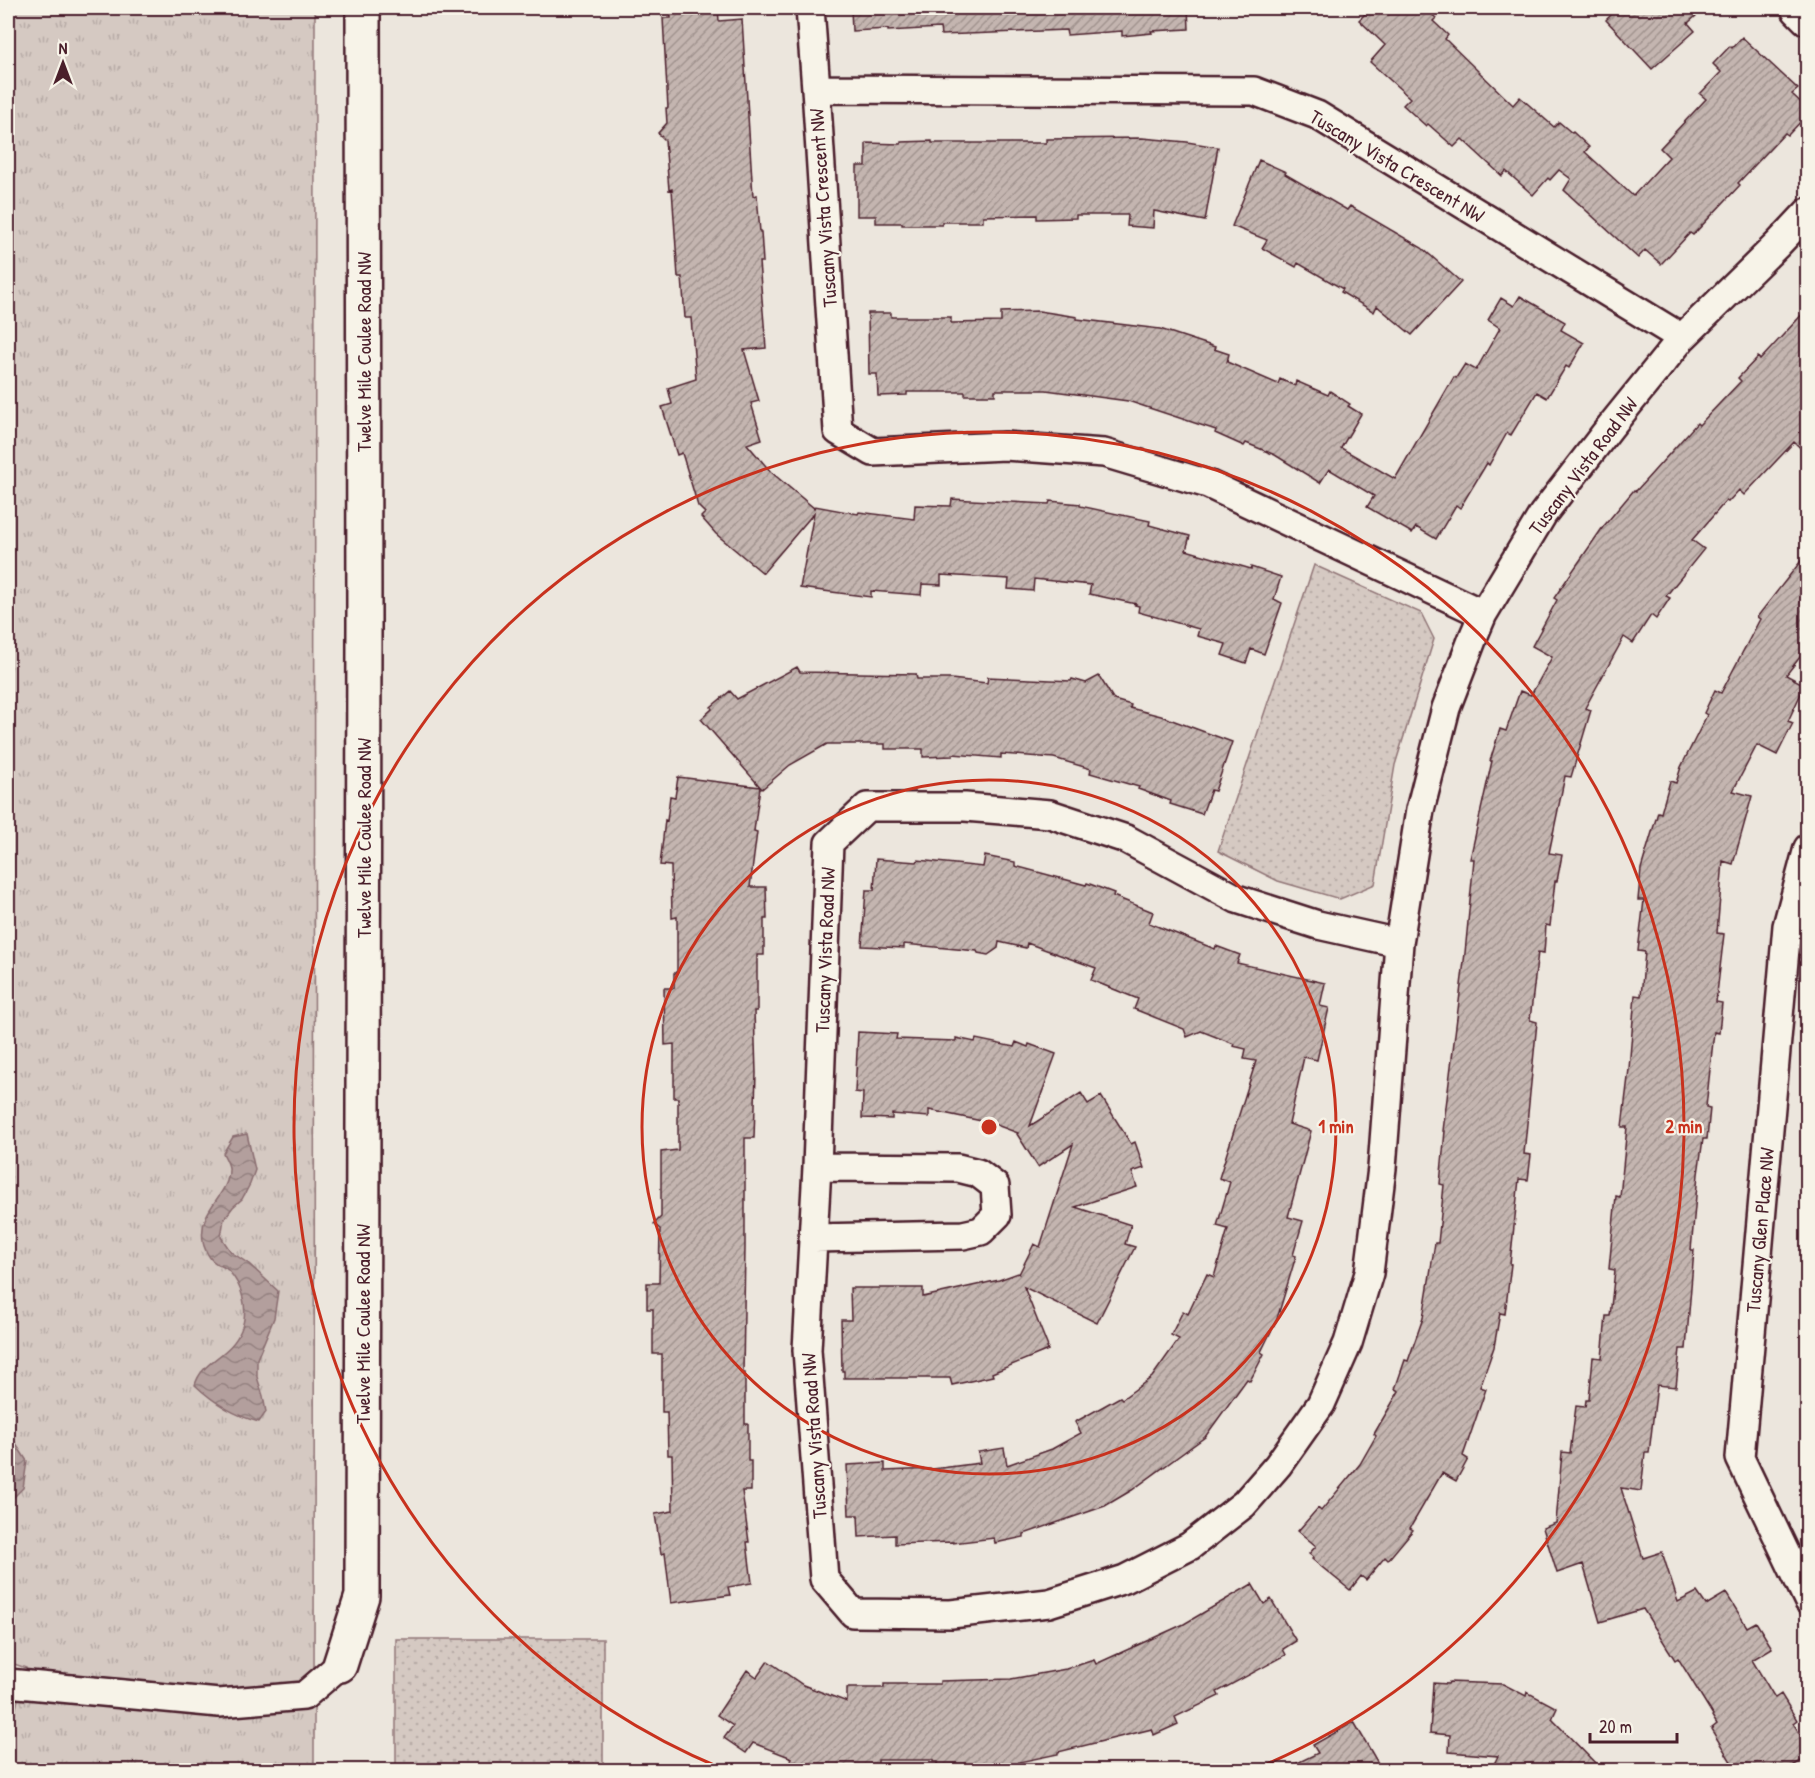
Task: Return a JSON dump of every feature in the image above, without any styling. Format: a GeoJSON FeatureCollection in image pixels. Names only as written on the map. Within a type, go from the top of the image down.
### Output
{"type":"FeatureCollection","features":[{"type":"Feature","properties":{"kind":"street","name":"Twelve Mile Coulee Road NW"},"geometry":{"type":"LineString","coordinates":[[340,1665],[362,1596],[363,8]]}},
{"type":"Feature","properties":{"kind":"street"},"geometry":{"type":"LineString","coordinates":[[810,8],[816,88]]}},
{"type":"Feature","properties":{"kind":"street"},"geometry":{"type":"LineString","coordinates":[[1798,8],[1808,18]]}},
{"type":"Feature","properties":{"kind":"street","name":"Tuscany Vista Crescent NW"},"geometry":{"type":"LineString","coordinates":[[1483,614],[1208,484],[1104,453],[1005,446],[873,452],[838,431],[816,88],[1254,92],[1317,115],[1682,338]]}},
{"type":"Feature","properties":{"kind":"street","name":"Tuscany Vista Road NW"},"geometry":{"type":"LineString","coordinates":[[1400,943],[1318,925],[1237,899],[1126,839],[1050,814],[965,807],[867,807],[829,843],[818,1167],[807,1350],[824,1579],[853,1613],[951,1614],[1050,1603],[1125,1579],[1190,1546],[1244,1504],[1278,1465],[1321,1404],[1348,1343],[1371,1261],[1382,1168],[1400,943],[1419,810],[1446,708],[1483,614],[1543,514],[1682,338],[1808,212]]}},
{"type":"Feature","properties":{"kind":"street","name":"Tuscany Glen Place NW"},"geometry":{"type":"LineString","coordinates":[[1808,848],[1787,926],[1740,1458],[1808,1600]]}},
{"type":"Feature","properties":{"kind":"street"},"geometry":{"type":"LineString","coordinates":[[814,1238],[963,1235],[981,1231],[997,1215],[995,1186],[978,1173],[958,1168],[818,1167]]}},
{"type":"Feature","properties":{"kind":"street"},"geometry":{"type":"LineString","coordinates":[[8,1683],[219,1703],[304,1696],[340,1665]]}},
{"type":"Feature","properties":{"kind":"green space"},"geometry":{"type":"Polygon","coordinates":[[[8,8],[315,8],[314,1770],[8,1770],[8,1739],[26,1668],[8,1662],[8,8]]]}},
{"type":"Feature","properties":{"kind":"green space"},"geometry":{"type":"Polygon","coordinates":[[[1314,565],[1421,613],[1434,639],[1395,765],[1375,884],[1340,899],[1278,881],[1218,851],[1314,565]]]}},
{"type":"Feature","properties":{"kind":"green space"},"geometry":{"type":"Polygon","coordinates":[[[396,1639],[603,1639],[603,1770],[396,1770],[396,1639]]]}},
{"type":"Feature","properties":{"kind":"water"},"geometry":{"type":"Polygon","coordinates":[[[247,1134],[255,1170],[242,1199],[224,1219],[221,1237],[231,1252],[249,1264],[278,1291],[274,1318],[257,1359],[257,1377],[266,1412],[259,1422],[225,1408],[195,1385],[204,1370],[236,1339],[243,1322],[244,1306],[241,1291],[228,1270],[208,1255],[203,1243],[203,1230],[209,1211],[228,1179],[229,1166],[223,1153],[233,1137],[247,1134]]]}},
{"type":"Feature","properties":{"kind":"water"},"geometry":{"type":"Polygon","coordinates":[[[8,1432],[27,1461],[23,1488],[8,1503],[8,1432]]]}},
{"type":"Feature","properties":{"kind":"building"},"geometry":{"type":"Polygon","coordinates":[[[670,8],[718,8],[719,21],[742,19],[753,196],[757,195],[761,232],[763,262],[759,262],[766,348],[744,350],[759,401],[751,403],[762,439],[747,444],[771,472],[814,508],[815,506],[858,514],[859,512],[914,519],[915,505],[951,506],[952,499],[1049,504],[1050,501],[1080,504],[1080,506],[1150,521],[1149,525],[1190,536],[1186,550],[1281,577],[1274,599],[1282,603],[1264,654],[1251,649],[1246,663],[1222,655],[1226,644],[1197,636],[1199,629],[1138,612],[1139,606],[1136,604],[1089,594],[1091,585],[1034,579],[1033,591],[1008,589],[1009,579],[941,575],[941,585],[922,584],[921,595],[871,591],[871,597],[800,588],[814,513],[763,573],[716,534],[701,517],[705,513],[698,506],[682,453],[677,455],[662,407],[672,404],[668,388],[696,379],[691,318],[685,318],[682,277],[678,277],[672,189],[669,190],[665,140],[658,133],[667,123],[663,18],[671,18],[670,8]]]}},
{"type":"Feature","properties":{"kind":"building"},"geometry":{"type":"Polygon","coordinates":[[[851,8],[1188,8],[1189,29],[1151,31],[1152,33],[1122,36],[1122,31],[1067,35],[1066,30],[941,35],[940,28],[852,31],[851,8]]]}},
{"type":"Feature","properties":{"kind":"building"},"geometry":{"type":"Polygon","coordinates":[[[1371,8],[1425,8],[1436,18],[1433,21],[1448,35],[1445,39],[1513,105],[1520,97],[1554,127],[1559,122],[1573,132],[1589,147],[1585,152],[1633,196],[1669,157],[1660,148],[1706,99],[1700,94],[1721,72],[1713,64],[1742,37],[1798,89],[1792,94],[1808,109],[1808,114],[1788,135],[1785,133],[1693,235],[1690,233],[1661,264],[1645,250],[1638,258],[1564,190],[1571,179],[1559,170],[1550,180],[1548,178],[1533,195],[1506,171],[1502,176],[1462,139],[1454,147],[1428,124],[1426,126],[1403,105],[1410,98],[1370,62],[1385,45],[1359,20],[1371,8]]]}},
{"type":"Feature","properties":{"kind":"building"},"geometry":{"type":"Polygon","coordinates":[[[1618,8],[1705,8],[1688,23],[1695,31],[1652,69],[1606,20],[1618,8]]]}},
{"type":"Feature","properties":{"kind":"building"},"geometry":{"type":"Polygon","coordinates":[[[1142,138],[1218,147],[1205,221],[1154,211],[1153,228],[1127,226],[1128,215],[1076,215],[1076,218],[1037,219],[1037,215],[983,216],[983,222],[942,222],[942,225],[876,223],[876,216],[857,216],[857,166],[866,166],[866,143],[901,144],[901,142],[932,141],[932,143],[1046,143],[1046,139],[1142,138]]]}},
{"type":"Feature","properties":{"kind":"building"},"geometry":{"type":"Polygon","coordinates":[[[1259,160],[1286,172],[1285,174],[1347,210],[1350,206],[1422,248],[1461,282],[1412,335],[1377,306],[1374,312],[1341,292],[1343,289],[1298,263],[1296,267],[1262,248],[1267,240],[1232,226],[1259,160]]]}},
{"type":"Feature","properties":{"kind":"building"},"geometry":{"type":"Polygon","coordinates":[[[1520,296],[1565,322],[1561,330],[1584,343],[1569,368],[1566,366],[1547,398],[1537,392],[1511,435],[1507,433],[1489,465],[1487,463],[1460,508],[1456,505],[1436,539],[1416,527],[1412,533],[1367,507],[1374,496],[1329,469],[1320,483],[1275,455],[1246,443],[1244,446],[1215,433],[1216,430],[1128,401],[1046,390],[995,390],[995,395],[965,395],[965,392],[907,392],[907,395],[878,396],[877,374],[869,374],[868,313],[891,313],[891,317],[951,317],[951,323],[1001,322],[1001,312],[1039,311],[1077,317],[1077,319],[1160,329],[1215,347],[1214,349],[1229,354],[1227,362],[1278,384],[1280,379],[1295,386],[1296,381],[1328,395],[1330,391],[1361,414],[1341,448],[1395,479],[1454,377],[1456,378],[1465,364],[1476,370],[1500,328],[1488,320],[1501,298],[1514,306],[1520,296]]]}},
{"type":"Feature","properties":{"kind":"building"},"geometry":{"type":"Polygon","coordinates":[[[1808,308],[1808,455],[1794,442],[1744,495],[1739,490],[1728,502],[1726,501],[1692,540],[1704,549],[1666,596],[1670,598],[1656,619],[1651,615],[1633,643],[1624,637],[1585,708],[1591,710],[1571,777],[1565,776],[1549,853],[1562,855],[1557,881],[1555,881],[1550,926],[1546,925],[1544,953],[1538,952],[1530,1020],[1537,1022],[1524,1154],[1531,1155],[1528,1180],[1519,1179],[1505,1314],[1500,1313],[1494,1347],[1480,1387],[1486,1389],[1463,1456],[1468,1459],[1456,1481],[1442,1473],[1410,1528],[1413,1530],[1388,1560],[1385,1557],[1366,1580],[1361,1576],[1350,1590],[1312,1559],[1313,1557],[1309,1554],[1316,1546],[1298,1531],[1318,1508],[1321,1511],[1360,1464],[1399,1391],[1395,1389],[1405,1360],[1408,1361],[1423,1318],[1435,1243],[1438,1243],[1444,1185],[1440,1184],[1445,1131],[1443,1131],[1465,953],[1474,859],[1470,859],[1492,761],[1490,761],[1500,729],[1506,731],[1520,691],[1531,695],[1552,657],[1532,646],[1557,600],[1554,598],[1603,527],[1634,490],[1636,491],[1697,423],[1699,425],[1741,381],[1738,378],[1758,357],[1760,360],[1808,308]]]}},
{"type":"Feature","properties":{"kind":"building"},"geometry":{"type":"Polygon","coordinates":[[[1808,552],[1808,647],[1786,675],[1805,685],[1788,721],[1793,723],[1777,755],[1757,745],[1733,791],[1752,796],[1733,864],[1723,861],[1717,933],[1724,934],[1716,1002],[1722,1003],[1719,1033],[1714,1032],[1706,1107],[1710,1108],[1707,1139],[1703,1139],[1698,1174],[1686,1349],[1680,1349],[1676,1387],[1657,1385],[1649,1453],[1645,1453],[1641,1491],[1621,1488],[1643,1558],[1662,1552],[1678,1602],[1697,1592],[1706,1605],[1726,1593],[1747,1627],[1756,1622],[1772,1648],[1752,1660],[1775,1698],[1781,1694],[1797,1720],[1793,1723],[1808,1747],[1808,1757],[1786,1770],[1736,1770],[1711,1729],[1717,1724],[1713,1715],[1678,1658],[1675,1660],[1643,1609],[1600,1622],[1583,1564],[1557,1573],[1543,1528],[1556,1523],[1562,1452],[1570,1453],[1576,1406],[1585,1407],[1586,1400],[1589,1400],[1593,1357],[1602,1358],[1606,1316],[1610,1316],[1615,1270],[1609,1269],[1616,1196],[1620,1197],[1627,1127],[1622,1127],[1635,995],[1641,996],[1645,952],[1638,951],[1644,900],[1638,900],[1641,869],[1670,781],[1676,783],[1681,767],[1707,715],[1704,713],[1715,690],[1721,693],[1760,619],[1757,617],[1808,552]]]}},
{"type":"Feature","properties":{"kind":"building"},"geometry":{"type":"Polygon","coordinates":[[[797,667],[800,672],[916,674],[917,679],[951,679],[987,683],[988,677],[1071,681],[1072,679],[1086,683],[1099,676],[1114,700],[1131,705],[1130,708],[1161,716],[1232,742],[1215,791],[1211,790],[1202,814],[1170,804],[1171,801],[1138,789],[1139,787],[1090,773],[1091,769],[1054,758],[1001,754],[1001,758],[953,754],[953,756],[923,757],[923,749],[885,749],[885,744],[827,744],[790,765],[762,789],[701,719],[730,691],[737,699],[797,667]]]}},
{"type":"Feature","properties":{"kind":"building"},"geometry":{"type":"Polygon","coordinates":[[[678,777],[760,787],[750,887],[766,887],[767,919],[764,919],[764,955],[757,955],[757,1011],[754,1011],[756,1073],[754,1138],[745,1138],[743,1373],[745,1373],[745,1424],[748,1424],[748,1461],[751,1461],[751,1491],[742,1491],[752,1583],[728,1587],[730,1595],[671,1603],[665,1553],[661,1554],[655,1514],[673,1511],[672,1455],[668,1455],[667,1412],[662,1412],[662,1354],[653,1354],[653,1309],[647,1309],[647,1283],[659,1283],[660,1229],[654,1224],[661,1217],[661,1152],[678,1150],[678,1098],[674,1098],[674,1044],[665,1045],[664,988],[674,988],[674,973],[677,973],[677,917],[672,918],[671,866],[660,865],[665,820],[667,821],[670,796],[675,797],[678,777]]]}},
{"type":"Feature","properties":{"kind":"building"},"geometry":{"type":"Polygon","coordinates":[[[985,856],[1015,862],[1015,866],[1086,885],[1087,883],[1114,893],[1113,896],[1153,912],[1149,923],[1215,949],[1216,946],[1240,955],[1237,963],[1325,983],[1320,1006],[1329,1008],[1317,1060],[1304,1057],[1289,1124],[1311,1131],[1288,1217],[1303,1221],[1293,1255],[1296,1256],[1277,1319],[1261,1352],[1264,1354],[1250,1381],[1247,1379],[1205,1437],[1132,1490],[1105,1506],[1024,1534],[1024,1537],[995,1543],[994,1538],[953,1543],[895,1544],[895,1535],[859,1537],[858,1515],[849,1515],[847,1465],[885,1463],[885,1471],[933,1469],[980,1463],[978,1452],[1004,1448],[1007,1465],[1052,1449],[1081,1433],[1075,1422],[1120,1397],[1122,1399],[1152,1377],[1179,1339],[1171,1335],[1183,1311],[1188,1314],[1207,1274],[1214,1277],[1228,1229],[1217,1226],[1230,1182],[1219,1178],[1256,1061],[1244,1059],[1246,1049],[1233,1046],[1234,1044],[1201,1031],[1187,1037],[1184,1029],[1134,1009],[1138,999],[1091,980],[1096,968],[1027,943],[1026,948],[999,942],[998,948],[988,955],[977,951],[904,944],[904,948],[862,946],[866,890],[874,890],[876,859],[917,862],[918,860],[983,867],[985,856]]]}},
{"type":"Feature","properties":{"kind":"building"},"geometry":{"type":"Polygon","coordinates":[[[858,1032],[897,1034],[896,1039],[956,1041],[956,1038],[975,1042],[976,1039],[1014,1047],[1016,1042],[1028,1047],[1029,1044],[1056,1054],[1030,1126],[1081,1093],[1088,1104],[1101,1096],[1131,1144],[1135,1142],[1144,1168],[1132,1172],[1137,1187],[1075,1207],[1131,1225],[1125,1244],[1135,1247],[1097,1323],[1024,1287],[1048,1350],[992,1373],[993,1376],[952,1385],[950,1378],[844,1378],[841,1320],[851,1320],[850,1288],[923,1288],[923,1297],[1019,1274],[1034,1244],[1040,1247],[1073,1144],[1038,1167],[1018,1133],[991,1123],[929,1110],[929,1117],[892,1114],[892,1119],[862,1118],[863,1093],[855,1092],[858,1032]]]}},
{"type":"Feature","properties":{"kind":"building"},"geometry":{"type":"Polygon","coordinates":[[[1252,1584],[1264,1604],[1271,1599],[1296,1641],[1283,1649],[1286,1655],[1217,1692],[1219,1696],[1175,1717],[1178,1724],[1154,1735],[1152,1729],[1019,1762],[1019,1766],[980,1767],[980,1764],[937,1765],[937,1762],[933,1760],[878,1760],[878,1770],[819,1770],[753,1743],[746,1753],[724,1738],[733,1726],[717,1715],[747,1670],[757,1677],[768,1661],[803,1685],[847,1702],[847,1688],[884,1688],[884,1684],[940,1684],[940,1681],[1011,1679],[1066,1669],[1094,1660],[1096,1664],[1184,1624],[1252,1584]]]}},
{"type":"Feature","properties":{"kind":"building"},"geometry":{"type":"Polygon","coordinates":[[[1449,1682],[1503,1684],[1526,1696],[1527,1692],[1557,1708],[1552,1719],[1602,1770],[1491,1770],[1498,1756],[1449,1752],[1450,1735],[1430,1733],[1433,1683],[1448,1684],[1449,1682]]]}},
{"type":"Feature","properties":{"kind":"building"},"geometry":{"type":"Polygon","coordinates":[[[1354,1722],[1382,1770],[1283,1770],[1318,1753],[1313,1745],[1354,1722]]]}}]}
